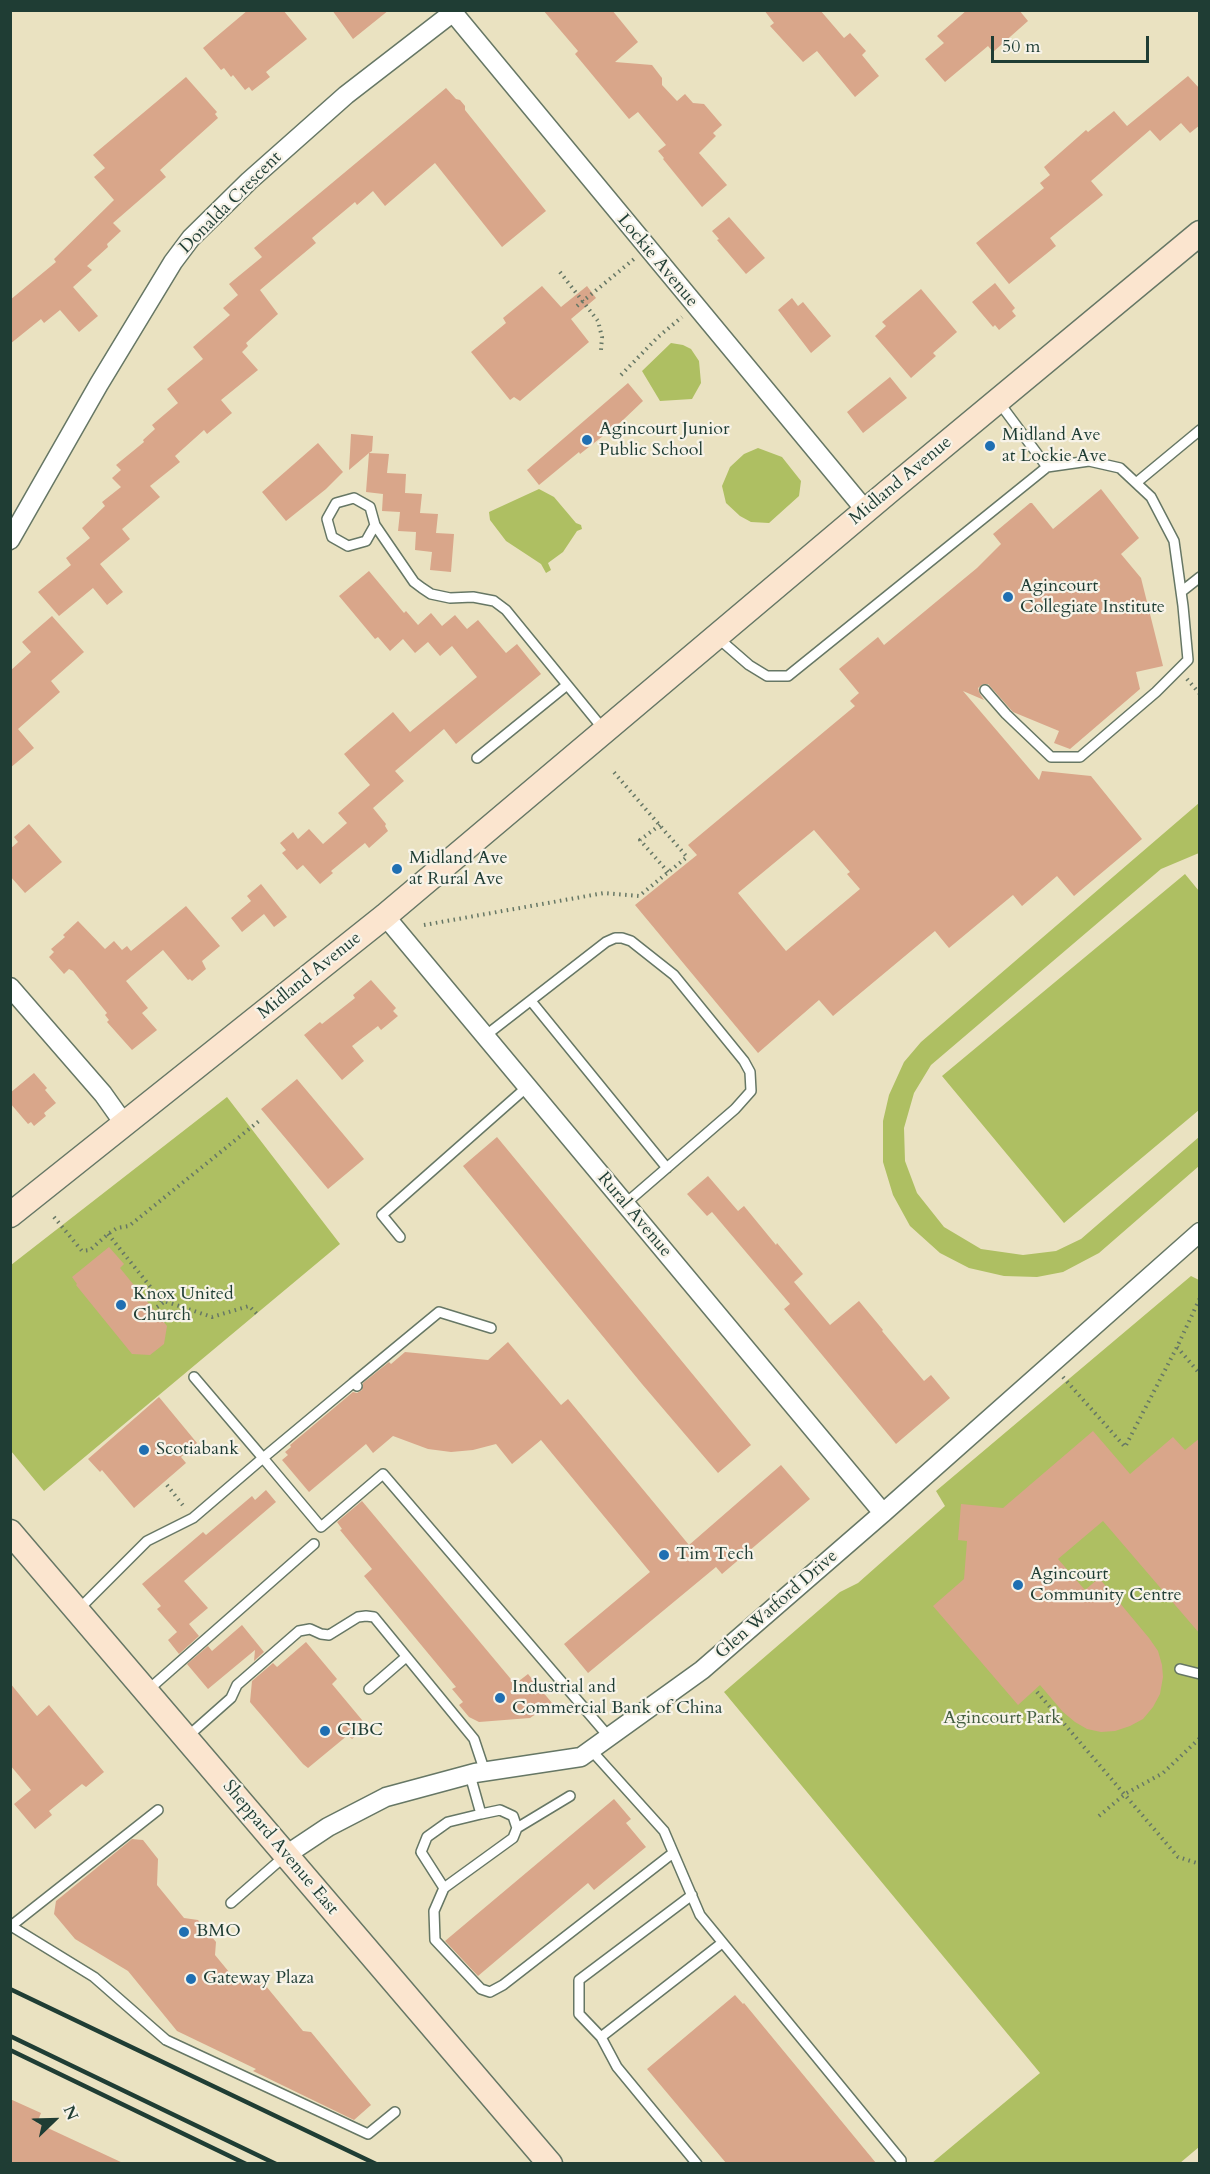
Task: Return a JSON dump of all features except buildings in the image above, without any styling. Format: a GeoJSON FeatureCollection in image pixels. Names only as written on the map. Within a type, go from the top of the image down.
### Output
{"type":"FeatureCollection","features":[{"type":"Feature","properties":{"kind":"main road","name":"Midland Avenue"},"geometry":{"type":"LineString","coordinates":[[10,1215],[385,916],[1200,233]]}},
{"type":"Feature","properties":{"kind":"main road","name":"Sheppard Avenue East"},"geometry":{"type":"LineString","coordinates":[[12,1536],[550,2163]]}},
{"type":"Feature","properties":{"kind":"street","name":"Lockie Avenue"},"geometry":{"type":"LineString","coordinates":[[453,11],[866,511]]}},
{"type":"Feature","properties":{"kind":"street","name":"Donalda Crescent"},"geometry":{"type":"LineString","coordinates":[[10,540],[99,384],[173,262],[191,238],[249,181],[346,95],[453,11]]}},
{"type":"Feature","properties":{"kind":"street","name":"Rural Avenue"},"geometry":{"type":"LineString","coordinates":[[385,916],[884,1513]]}},
{"type":"Feature","properties":{"kind":"street"},"geometry":{"type":"LineString","coordinates":[[10,987],[103,1094],[125,1125]]}},
{"type":"Feature","properties":{"kind":"street","name":"Glen Watford Drive"},"geometry":{"type":"LineString","coordinates":[[286,1855],[328,1827],[386,1797],[478,1773],[581,1756],[591,1750],[702,1670],[884,1513],[1200,1232]]}},
{"type":"Feature","properties":{"kind":"lane"},"geometry":{"type":"LineString","coordinates":[[998,401],[1047,467]]}},
{"type":"Feature","properties":{"kind":"lane"},"geometry":{"type":"LineString","coordinates":[[1137,483],[1200,430]]}},
{"type":"Feature","properties":{"kind":"lane"},"geometry":{"type":"LineString","coordinates":[[716,637],[749,665],[767,676],[788,676],[1047,467],[1089,461],[1120,468],[1151,496],[1174,541],[1188,660],[1156,692],[1080,758],[1051,757],[1006,714],[985,690]]}},
{"type":"Feature","properties":{"kind":"lane"},"geometry":{"type":"LineString","coordinates":[[375,525],[366,541],[348,546],[332,537],[327,519],[336,503],[354,498],[370,507],[375,525],[414,582],[431,594],[450,598],[473,597],[494,601],[513,617],[605,731]]}},
{"type":"Feature","properties":{"kind":"lane"},"geometry":{"type":"LineString","coordinates":[[1180,592],[1200,577]]}},
{"type":"Feature","properties":{"kind":"lane"},"geometry":{"type":"LineString","coordinates":[[477,758],[567,685]]}},
{"type":"Feature","properties":{"kind":"lane"},"geometry":{"type":"LineString","coordinates":[[485,1036],[606,942],[622,938],[631,941],[674,975],[744,1060],[752,1081],[751,1091],[735,1109],[625,1204]]}},
{"type":"Feature","properties":{"kind":"lane"},"geometry":{"type":"LineString","coordinates":[[531,1001],[667,1168]]}},
{"type":"Feature","properties":{"kind":"lane"},"geometry":{"type":"LineString","coordinates":[[400,1238],[382,1215],[527,1087]]}},
{"type":"Feature","properties":{"kind":"lane"},"geometry":{"type":"LineString","coordinates":[[78,1611],[147,1541],[193,1518],[439,1312],[491,1328]]}},
{"type":"Feature","properties":{"kind":"lane"},"geometry":{"type":"LineString","coordinates":[[194,1377],[321,1527],[383,1474],[609,1737]]}},
{"type":"Feature","properties":{"kind":"lane"},"geometry":{"type":"LineString","coordinates":[[146,1691],[314,1544]]}},
{"type":"Feature","properties":{"kind":"lane"},"geometry":{"type":"LineString","coordinates":[[186,1738],[231,1698],[237,1685],[299,1631],[310,1629],[329,1635],[358,1617],[374,1617],[474,1739],[481,1814]]}},
{"type":"Feature","properties":{"kind":"lane"},"geometry":{"type":"LineString","coordinates":[[369,1689],[406,1657]]}},
{"type":"Feature","properties":{"kind":"lane"},"geometry":{"type":"LineString","coordinates":[[1180,1669],[1200,1674]]}},
{"type":"Feature","properties":{"kind":"lane"},"geometry":{"type":"LineString","coordinates":[[591,1750],[664,1831],[700,1914],[901,2160],[901,2163]]}},
{"type":"Feature","properties":{"kind":"lane"},"geometry":{"type":"LineString","coordinates":[[570,1796],[517,1828],[513,1838],[444,1888],[434,1911],[435,1940],[481,1989],[490,1992],[503,1985],[674,1853]]}},
{"type":"Feature","properties":{"kind":"lane"},"geometry":{"type":"LineString","coordinates":[[158,1810],[11,1926],[94,1977],[166,2040],[368,2133],[395,2112]]}},
{"type":"Feature","properties":{"kind":"lane"},"geometry":{"type":"LineString","coordinates":[[444,1888],[421,1852],[427,1837],[448,1822],[500,1810],[513,1816],[517,1828]]}},
{"type":"Feature","properties":{"kind":"lane"},"geometry":{"type":"LineString","coordinates":[[231,1903],[286,1855]]}},
{"type":"Feature","properties":{"kind":"lane"},"geometry":{"type":"LineString","coordinates":[[692,1895],[579,1980],[579,2014],[601,2037],[617,2067],[697,2163]]}},
{"type":"Feature","properties":{"kind":"lane"},"geometry":{"type":"LineString","coordinates":[[601,2037],[722,1943]]}},
{"type":"Feature","properties":{"kind":"path"},"geometry":{"type":"LineString","coordinates":[[577,306],[634,258]]}},
{"type":"Feature","properties":{"kind":"path"},"geometry":{"type":"LineString","coordinates":[[560,272],[598,321],[602,337],[601,350]]}},
{"type":"Feature","properties":{"kind":"path"},"geometry":{"type":"LineString","coordinates":[[621,375],[658,337],[683,316]]}},
{"type":"Feature","properties":{"kind":"path"},"geometry":{"type":"LineString","coordinates":[[424,925],[604,893],[639,896],[687,857],[612,770]]}},
{"type":"Feature","properties":{"kind":"path"},"geometry":{"type":"LineString","coordinates":[[660,825],[640,840],[668,872]]}},
{"type":"Feature","properties":{"kind":"path"},"geometry":{"type":"LineString","coordinates":[[54,1217],[82,1251],[90,1250],[117,1228],[129,1226],[259,1121]]}},
{"type":"Feature","properties":{"kind":"path"},"geometry":{"type":"LineString","coordinates":[[108,1234],[161,1300],[212,1317],[249,1306],[259,1316]]}},
{"type":"Feature","properties":{"kind":"path"},"geometry":{"type":"LineString","coordinates":[[1052,1364],[1125,1447],[1200,1298]]}},
{"type":"Feature","properties":{"kind":"path"},"geometry":{"type":"LineString","coordinates":[[157,1307],[165,1302]]}},
{"type":"Feature","properties":{"kind":"path"},"geometry":{"type":"LineString","coordinates":[[1177,1347],[1200,1374]]}},
{"type":"Feature","properties":{"kind":"path"},"geometry":{"type":"LineString","coordinates":[[167,1485],[193,1518]]}},
{"type":"Feature","properties":{"kind":"path"},"geometry":{"type":"LineString","coordinates":[[1037,1692],[1178,1857],[1200,1864]]}},
{"type":"Feature","properties":{"kind":"path"},"geometry":{"type":"LineString","coordinates":[[1099,1816],[1125,1794],[1163,1773],[1200,1738]]}},
{"type":"Feature","properties":{"kind":"green space"},"geometry":{"type":"Polygon","coordinates":[[[671,343],[691,349],[699,361],[701,383],[692,399],[660,401],[642,371],[671,343]]]}},
{"type":"Feature","properties":{"kind":"green space"},"geometry":{"type":"Polygon","coordinates":[[[758,448],[782,457],[801,481],[799,496],[769,523],[751,522],[740,516],[726,503],[722,486],[730,467],[744,454],[758,448]]]}},
{"type":"Feature","properties":{"kind":"green space"},"geometry":{"type":"Polygon","coordinates":[[[539,489],[554,497],[576,523],[581,525],[582,529],[577,531],[563,552],[548,563],[551,570],[546,573],[541,564],[506,541],[490,520],[489,512],[539,489]]]}},
{"type":"Feature","properties":{"kind":"green space"},"geometry":{"type":"Polygon","coordinates":[[[1199,803],[1199,853],[1161,869],[931,1065],[914,1093],[904,1128],[905,1161],[917,1193],[944,1227],[981,1249],[1023,1255],[1056,1251],[1081,1239],[1199,1137],[1199,1166],[1099,1253],[1063,1272],[1037,1277],[1004,1276],[969,1268],[940,1253],[910,1226],[893,1195],[883,1162],[883,1121],[889,1095],[904,1062],[921,1042],[1199,803]]]}},
{"type":"Feature","properties":{"kind":"green space"},"geometry":{"type":"Polygon","coordinates":[[[1185,874],[1199,891],[1199,1110],[1064,1223],[942,1076],[1185,874]]]}},
{"type":"Feature","properties":{"kind":"green space"},"geometry":{"type":"Polygon","coordinates":[[[227,1097],[340,1244],[44,1491],[11,1451],[11,1265],[227,1097]]]}},
{"type":"Feature","properties":{"kind":"green space","name":"Agincourt Park"},"geometry":{"type":"Polygon","coordinates":[[[1191,1276],[1199,1280],[1199,2147],[1180,2163],[932,2163],[1040,2073],[724,1692],[840,1592],[858,1583],[945,1506],[936,1491],[1191,1276]]]}},
{"type":"Feature","properties":{"kind":"railway"},"geometry":{"type":"LineString","coordinates":[[10,1989],[376,2164]]}},
{"type":"Feature","properties":{"kind":"railway"},"geometry":{"type":"LineString","coordinates":[[10,2036],[276,2164]]}},
{"type":"Feature","properties":{"kind":"railway"},"geometry":{"type":"LineString","coordinates":[[10,2050],[246,2164]]}},
{"type":"Feature","properties":{"kind":"place","name":"Agincourt Junior Public School"},"geometry":{"type":"Point","coordinates":[587,440]}},
{"type":"Feature","properties":{"kind":"place","name":"Midland Ave at Lockie Ave"},"geometry":{"type":"Point","coordinates":[990,446]}},
{"type":"Feature","properties":{"kind":"place","name":"Agincourt Collegiate Institute"},"geometry":{"type":"Point","coordinates":[1008,597]}},
{"type":"Feature","properties":{"kind":"place","name":"Midland Ave at Rural Ave"},"geometry":{"type":"Point","coordinates":[397,869]}},
{"type":"Feature","properties":{"kind":"place","name":"Knox United Church"},"geometry":{"type":"Point","coordinates":[121,1305]}},
{"type":"Feature","properties":{"kind":"place","name":"Scotiabank"},"geometry":{"type":"Point","coordinates":[144,1450]}},
{"type":"Feature","properties":{"kind":"place","name":"Tim Tech"},"geometry":{"type":"Point","coordinates":[664,1555]}},
{"type":"Feature","properties":{"kind":"place","name":"Agincourt Community Centre"},"geometry":{"type":"Point","coordinates":[1018,1585]}},
{"type":"Feature","properties":{"kind":"place","name":"Industrial and Commercial Bank of China"},"geometry":{"type":"Point","coordinates":[500,1698]}},
{"type":"Feature","properties":{"kind":"place","name":"CIBC"},"geometry":{"type":"Point","coordinates":[325,1731]}},
{"type":"Feature","properties":{"kind":"place","name":"BMO"},"geometry":{"type":"Point","coordinates":[184,1932]}},
{"type":"Feature","properties":{"kind":"place","name":"Gateway Plaza"},"geometry":{"type":"Point","coordinates":[191,1979]}}]}
